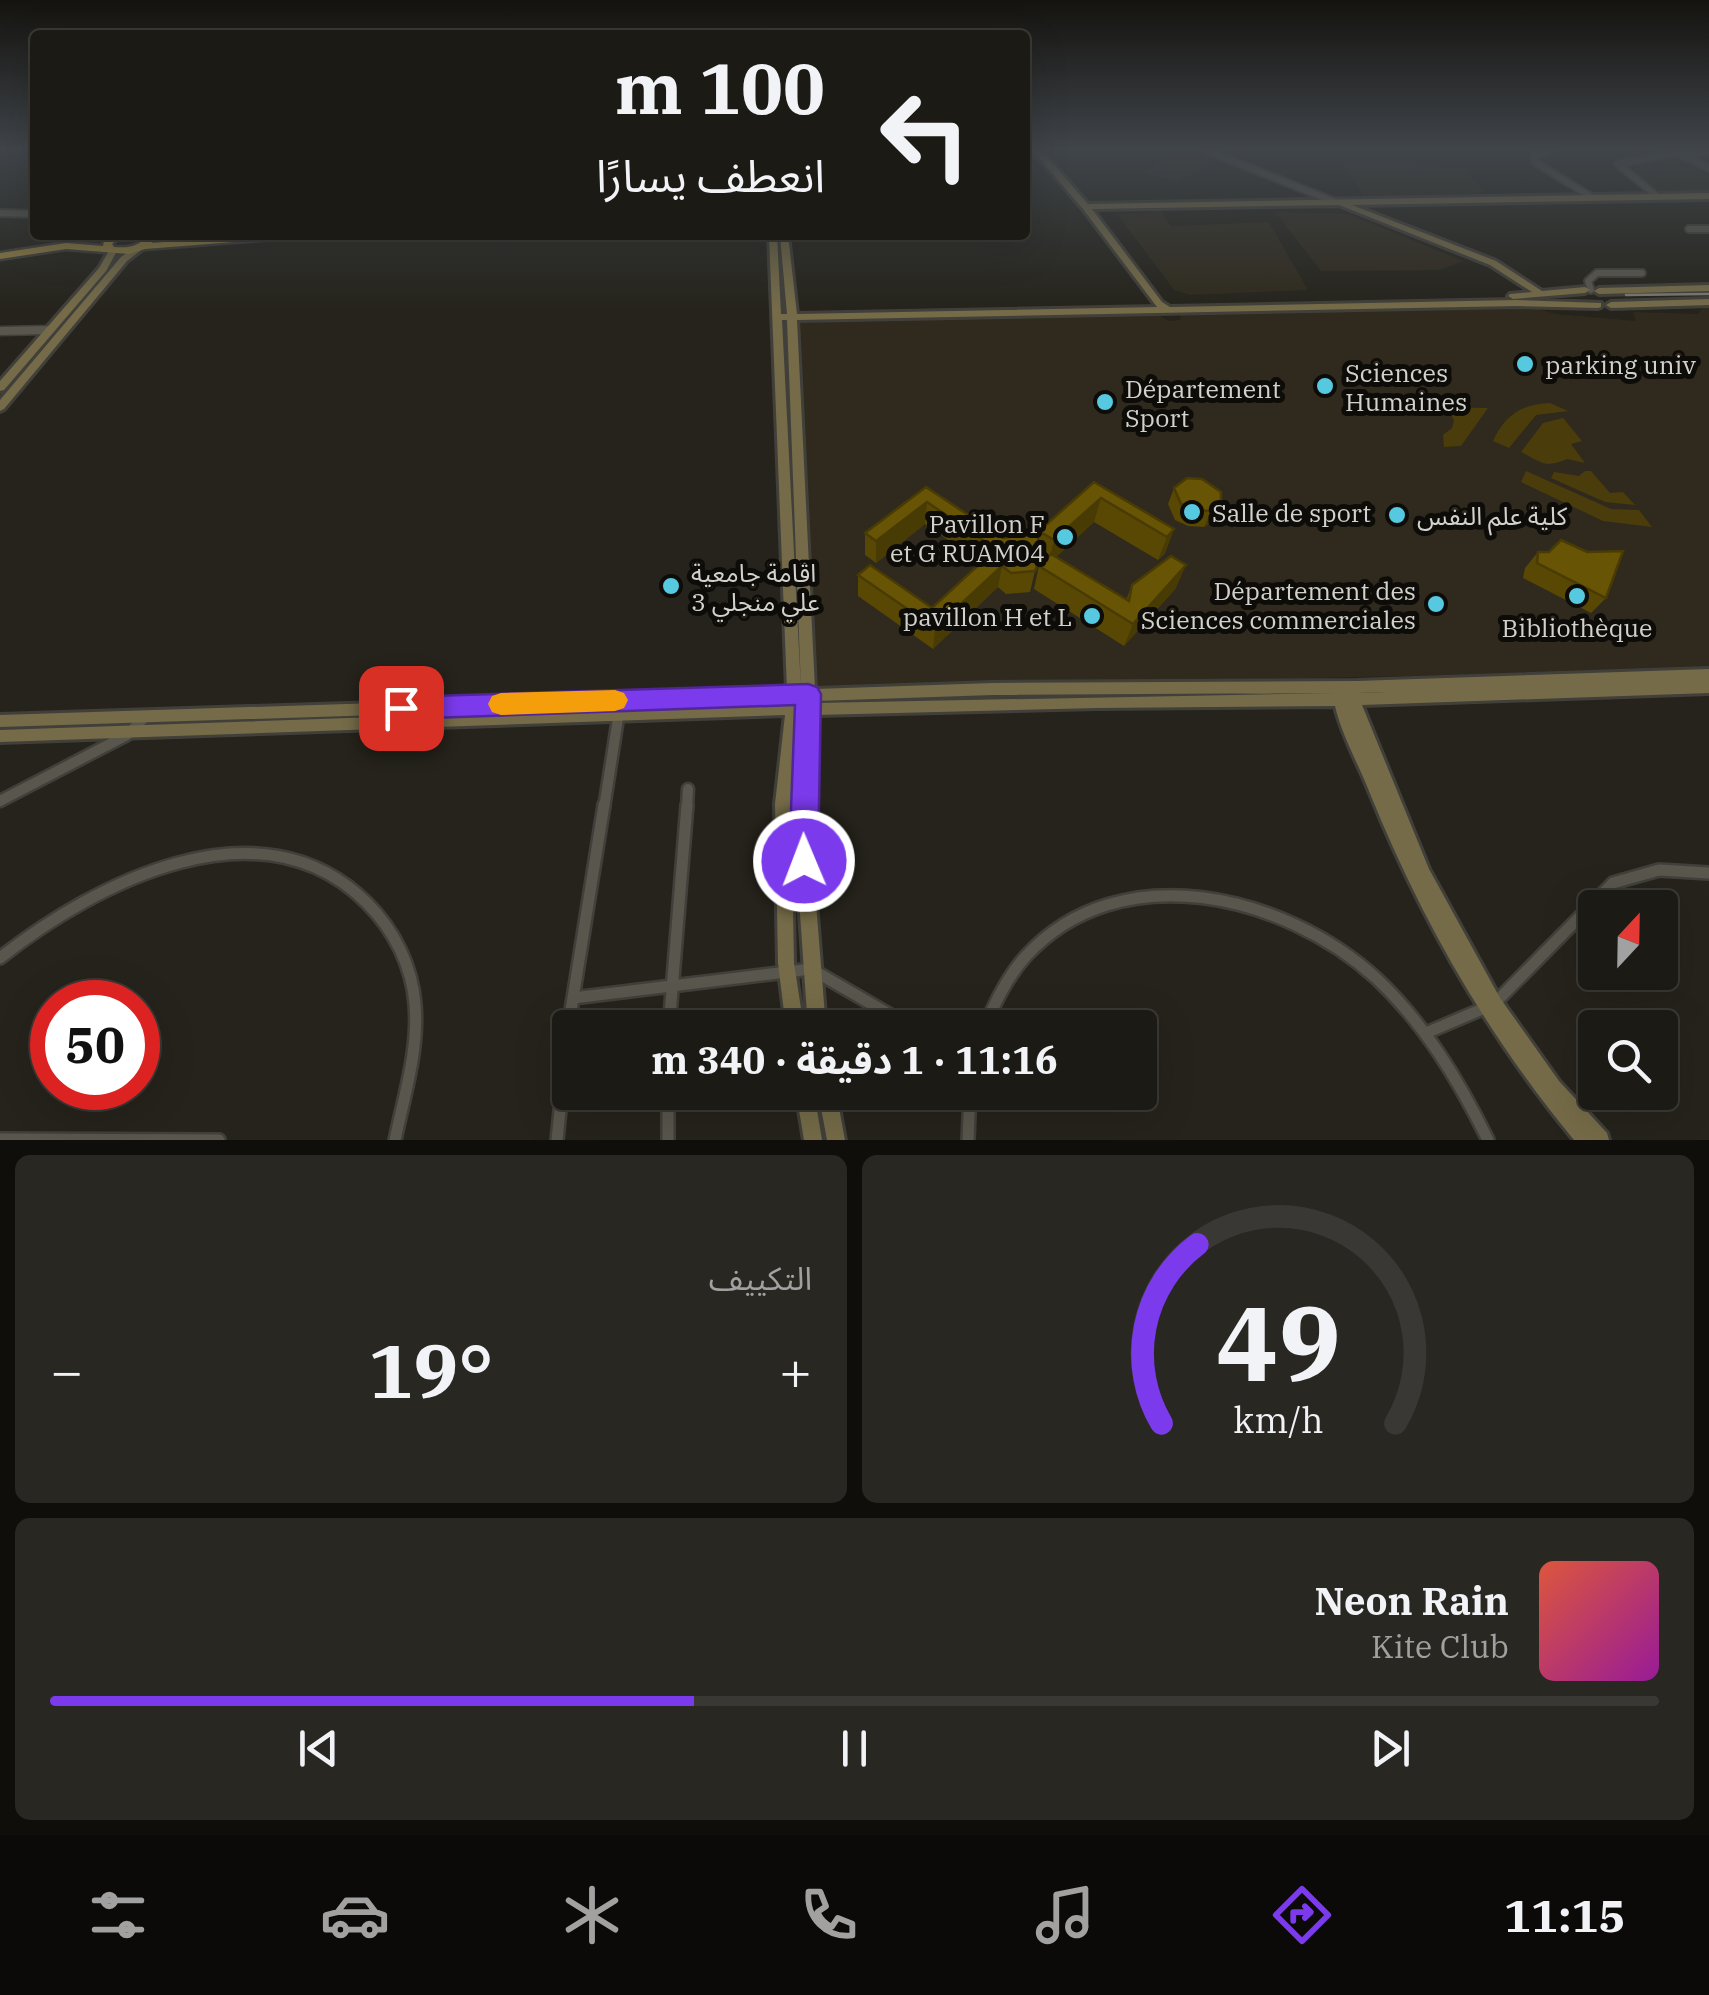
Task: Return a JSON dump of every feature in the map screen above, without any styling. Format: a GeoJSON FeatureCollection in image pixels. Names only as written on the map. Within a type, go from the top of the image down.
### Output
{"type":"FeatureCollection","features":[{"type":"Feature","properties":{"kind":"main road"},"geometry":{"type":"LineString","coordinates":[[1087,203],[1166,306]]}},
{"type":"Feature","properties":{"kind":"main road"},"geometry":{"type":"LineString","coordinates":[[1090,207],[1244,203]]}},
{"type":"Feature","properties":{"kind":"main road"},"geometry":{"type":"LineString","coordinates":[[1337,203],[1493,263],[1526,292]]}},
{"type":"Feature","properties":{"kind":"main road"},"geometry":{"type":"LineString","coordinates":[[1380,218],[1375,208],[1381,203]]}},
{"type":"Feature","properties":{"kind":"main road"},"geometry":{"type":"LineString","coordinates":[[0,253],[65,240]]}},
{"type":"Feature","properties":{"kind":"main road"},"geometry":{"type":"LineString","coordinates":[[110,240],[107,243],[112,251]]}},
{"type":"Feature","properties":{"kind":"main road"},"geometry":{"type":"LineString","coordinates":[[0,407],[124,260],[148,240]]}},
{"type":"Feature","properties":{"kind":"main road"},"geometry":{"type":"LineString","coordinates":[[0,253],[66,246],[112,251],[225,240]]}},
{"type":"Feature","properties":{"kind":"main road"},"geometry":{"type":"LineString","coordinates":[[779,240],[802,702],[802,828],[815,1010]]}},
{"type":"Feature","properties":{"kind":"main road"},"geometry":{"type":"LineString","coordinates":[[0,388],[104,269],[112,251]]}},
{"type":"Feature","properties":{"kind":"main road"},"geometry":{"type":"LineString","coordinates":[[1166,306],[1709,288]]}},
{"type":"Feature","properties":{"kind":"main road"},"geometry":{"type":"LineString","coordinates":[[1598,305],[1582,294],[1592,290],[1611,297],[1611,304]]}},
{"type":"Feature","properties":{"kind":"main road"},"geometry":{"type":"LineString","coordinates":[[785,313],[1166,306],[1526,292],[1598,305],[1709,302]]}},
{"type":"Feature","properties":{"kind":"main road"},"geometry":{"type":"LineString","coordinates":[[1346,696],[1709,675]]}},
{"type":"Feature","properties":{"kind":"main road"},"geometry":{"type":"LineString","coordinates":[[0,721],[802,702],[1097,702],[1709,687]]}},
{"type":"Feature","properties":{"kind":"main road"},"geometry":{"type":"LineString","coordinates":[[1346,696],[1393,834],[1522,1065],[1586,1140]]}},
{"type":"Feature","properties":{"kind":"main road"},"geometry":{"type":"LineString","coordinates":[[793,1010],[783,804],[802,702]]}},
{"type":"Feature","properties":{"kind":"main road"},"geometry":{"type":"LineString","coordinates":[[0,736],[127,734],[620,707]]}},
{"type":"Feature","properties":{"kind":"main road"},"geometry":{"type":"LineString","coordinates":[[1490,1007],[1600,1140]]}},
{"type":"Feature","properties":{"kind":"main road"},"geometry":{"type":"LineString","coordinates":[[809,1110],[814,1140]]}},
{"type":"Feature","properties":{"kind":"main road"},"geometry":{"type":"LineString","coordinates":[[830,1110],[836,1140]]}},
{"type":"Feature","properties":{"kind":"street"},"geometry":{"type":"LineString","coordinates":[[0,215],[30,216]]}},
{"type":"Feature","properties":{"kind":"street"},"geometry":{"type":"LineString","coordinates":[[1690,230],[1709,229]]}},
{"type":"Feature","properties":{"kind":"street"},"geometry":{"type":"LineString","coordinates":[[1592,290],[1588,281],[1597,272],[1642,273]]}},
{"type":"Feature","properties":{"kind":"street"},"geometry":{"type":"LineString","coordinates":[[0,332],[50,330]]}},
{"type":"Feature","properties":{"kind":"street"},"geometry":{"type":"LineString","coordinates":[[557,1140],[573,998],[620,707]]}},
{"type":"Feature","properties":{"kind":"street"},"geometry":{"type":"LineString","coordinates":[[0,801],[127,734],[144,717]]}},
{"type":"Feature","properties":{"kind":"street"},"geometry":{"type":"LineString","coordinates":[[669,1010],[688,789]]}},
{"type":"Feature","properties":{"kind":"street"},"geometry":{"type":"LineString","coordinates":[[0,958],[75,904],[178,861],[220,854],[279,859],[346,882],[381,914],[400,946],[414,989],[416,1022],[395,1140]]}},
{"type":"Feature","properties":{"kind":"street"},"geometry":{"type":"LineString","coordinates":[[1426,1033],[1490,1007],[1612,884],[1660,870],[1709,873]]}},
{"type":"Feature","properties":{"kind":"street"},"geometry":{"type":"LineString","coordinates":[[994,1010],[1013,974],[1035,946],[1078,916],[1117,901],[1160,894],[1189,894],[1250,906],[1312,934],[1352,959],[1426,1033],[1470,1102],[1488,1140]]}},
{"type":"Feature","properties":{"kind":"street"},"geometry":{"type":"LineString","coordinates":[[573,998],[811,969],[882,1010]]}},
{"type":"Feature","properties":{"kind":"street"},"geometry":{"type":"LineString","coordinates":[[668,1110],[668,1140]]}},
{"type":"Feature","properties":{"kind":"street"},"geometry":{"type":"LineString","coordinates":[[968,1140],[969,1110]]}},
{"type":"Feature","properties":{"kind":"street"},"geometry":{"type":"LineString","coordinates":[[0,1138],[219,1140]]}},
{"type":"Feature","properties":{"kind":"shaded area"},"geometry":{"type":"Polygon","coordinates":[[[1161,211],[1171,226],[1269,222],[1308,290],[1190,295],[1174,290],[1117,214],[1161,211]]]}},
{"type":"Feature","properties":{"kind":"shaded area"},"geometry":{"type":"Polygon","coordinates":[[[1275,212],[1348,214],[1464,261],[1440,270],[1321,271],[1275,212]]]}},
{"type":"Feature","properties":{"kind":"shaded area"},"geometry":{"type":"Polygon","coordinates":[[[1709,304],[1709,670],[817,688],[794,459],[792,323],[1154,313],[1169,321],[1180,320],[1181,314],[1531,307],[1556,314],[1636,321],[1633,312],[1698,314],[1709,304]]]}},
{"type":"Feature","properties":{"kind":"shaded area"},"geometry":{"type":"Polygon","coordinates":[[[1550,403],[1568,411],[1536,415],[1509,448],[1493,441],[1515,413],[1550,403]]]}},
{"type":"Feature","properties":{"kind":"shaded area"},"geometry":{"type":"Polygon","coordinates":[[[1446,407],[1488,408],[1461,446],[1444,447],[1443,435],[1452,428],[1454,420],[1446,407]]]}},
{"type":"Feature","properties":{"kind":"shaded area"},"geometry":{"type":"Polygon","coordinates":[[[1563,418],[1582,441],[1571,444],[1585,463],[1567,459],[1544,463],[1521,452],[1543,423],[1563,418]]]}},
{"type":"Feature","properties":{"kind":"shaded area"},"geometry":{"type":"Polygon","coordinates":[[[1526,471],[1611,509],[1639,510],[1652,527],[1603,521],[1521,482],[1526,471]]]}},
{"type":"Feature","properties":{"kind":"shaded area"},"geometry":{"type":"Polygon","coordinates":[[[1591,471],[1610,493],[1623,492],[1635,505],[1605,502],[1551,478],[1554,472],[1579,476],[1591,471]]]}},
{"type":"Feature","properties":{"kind":"building"},"geometry":{"type":"Polygon","coordinates":[[[1187,478],[1202,479],[1221,492],[1221,504],[1211,511],[1181,504],[1174,488],[1187,478]]]}},
{"type":"Feature","properties":{"kind":"building"},"geometry":{"type":"Polygon","coordinates":[[[1094,482],[1174,529],[1167,537],[1101,498],[1054,540],[1039,531],[1094,482]]]}},
{"type":"Feature","properties":{"kind":"building"},"geometry":{"type":"Polygon","coordinates":[[[926,487],[1003,538],[1038,533],[1039,562],[1035,571],[1011,573],[1002,566],[935,628],[858,575],[870,565],[932,608],[996,549],[927,502],[876,541],[865,533],[926,487]]]}},
{"type":"Feature","properties":{"kind":"building"},"geometry":{"type":"Polygon","coordinates":[[[1561,540],[1587,552],[1623,551],[1606,598],[1537,563],[1538,552],[1549,552],[1561,540]]]}},
{"type":"Feature","properties":{"kind":"building"},"geometry":{"type":"Polygon","coordinates":[[[1051,554],[1129,601],[1132,585],[1171,556],[1186,565],[1133,624],[1039,566],[1051,554]]]}},
{"type":"Feature","properties":{"kind":"tram line"},"geometry":{"type":"LineString","coordinates":[[1626,295],[1709,294]]}},
{"type":"Feature","properties":{"kind":"slow traffic"},"geometry":{"type":"LineString","coordinates":[[501,704],[615,700]]}},
{"type":"Feature","properties":{"kind":"place","name":"parking univ"},"geometry":{"type":"Point","coordinates":[1525,364]}},
{"type":"Feature","properties":{"kind":"place","name":"Sciences Humaines"},"geometry":{"type":"Point","coordinates":[1325,386]}},
{"type":"Feature","properties":{"kind":"place","name":"Département Sport"},"geometry":{"type":"Point","coordinates":[1105,402]}},
{"type":"Feature","properties":{"kind":"place","name":"Salle de sport"},"geometry":{"type":"Point","coordinates":[1192,512]}},
{"type":"Feature","properties":{"kind":"place","name":"كلية علم النفس"},"geometry":{"type":"Point","coordinates":[1397,515]}},
{"type":"Feature","properties":{"kind":"place","name":"Pavillon F et G RUAM04"},"geometry":{"type":"Point","coordinates":[1065,537]}},
{"type":"Feature","properties":{"kind":"place","name":"اقامة جامعية علي منجلي 3"},"geometry":{"type":"Point","coordinates":[671,586]}},
{"type":"Feature","properties":{"kind":"place","name":"Bibliothèque"},"geometry":{"type":"Point","coordinates":[1577,596]}},
{"type":"Feature","properties":{"kind":"place","name":"Département des Sciences commerciales"},"geometry":{"type":"Point","coordinates":[1436,604]}},
{"type":"Feature","properties":{"kind":"place","name":"pavillon H et L"},"geometry":{"type":"Point","coordinates":[1092,616]}},
{"type":"Feature","properties":{"kind":"route"},"geometry":{"type":"LineString","coordinates":[[401,708],[808,694],[804,861]]}}]}
